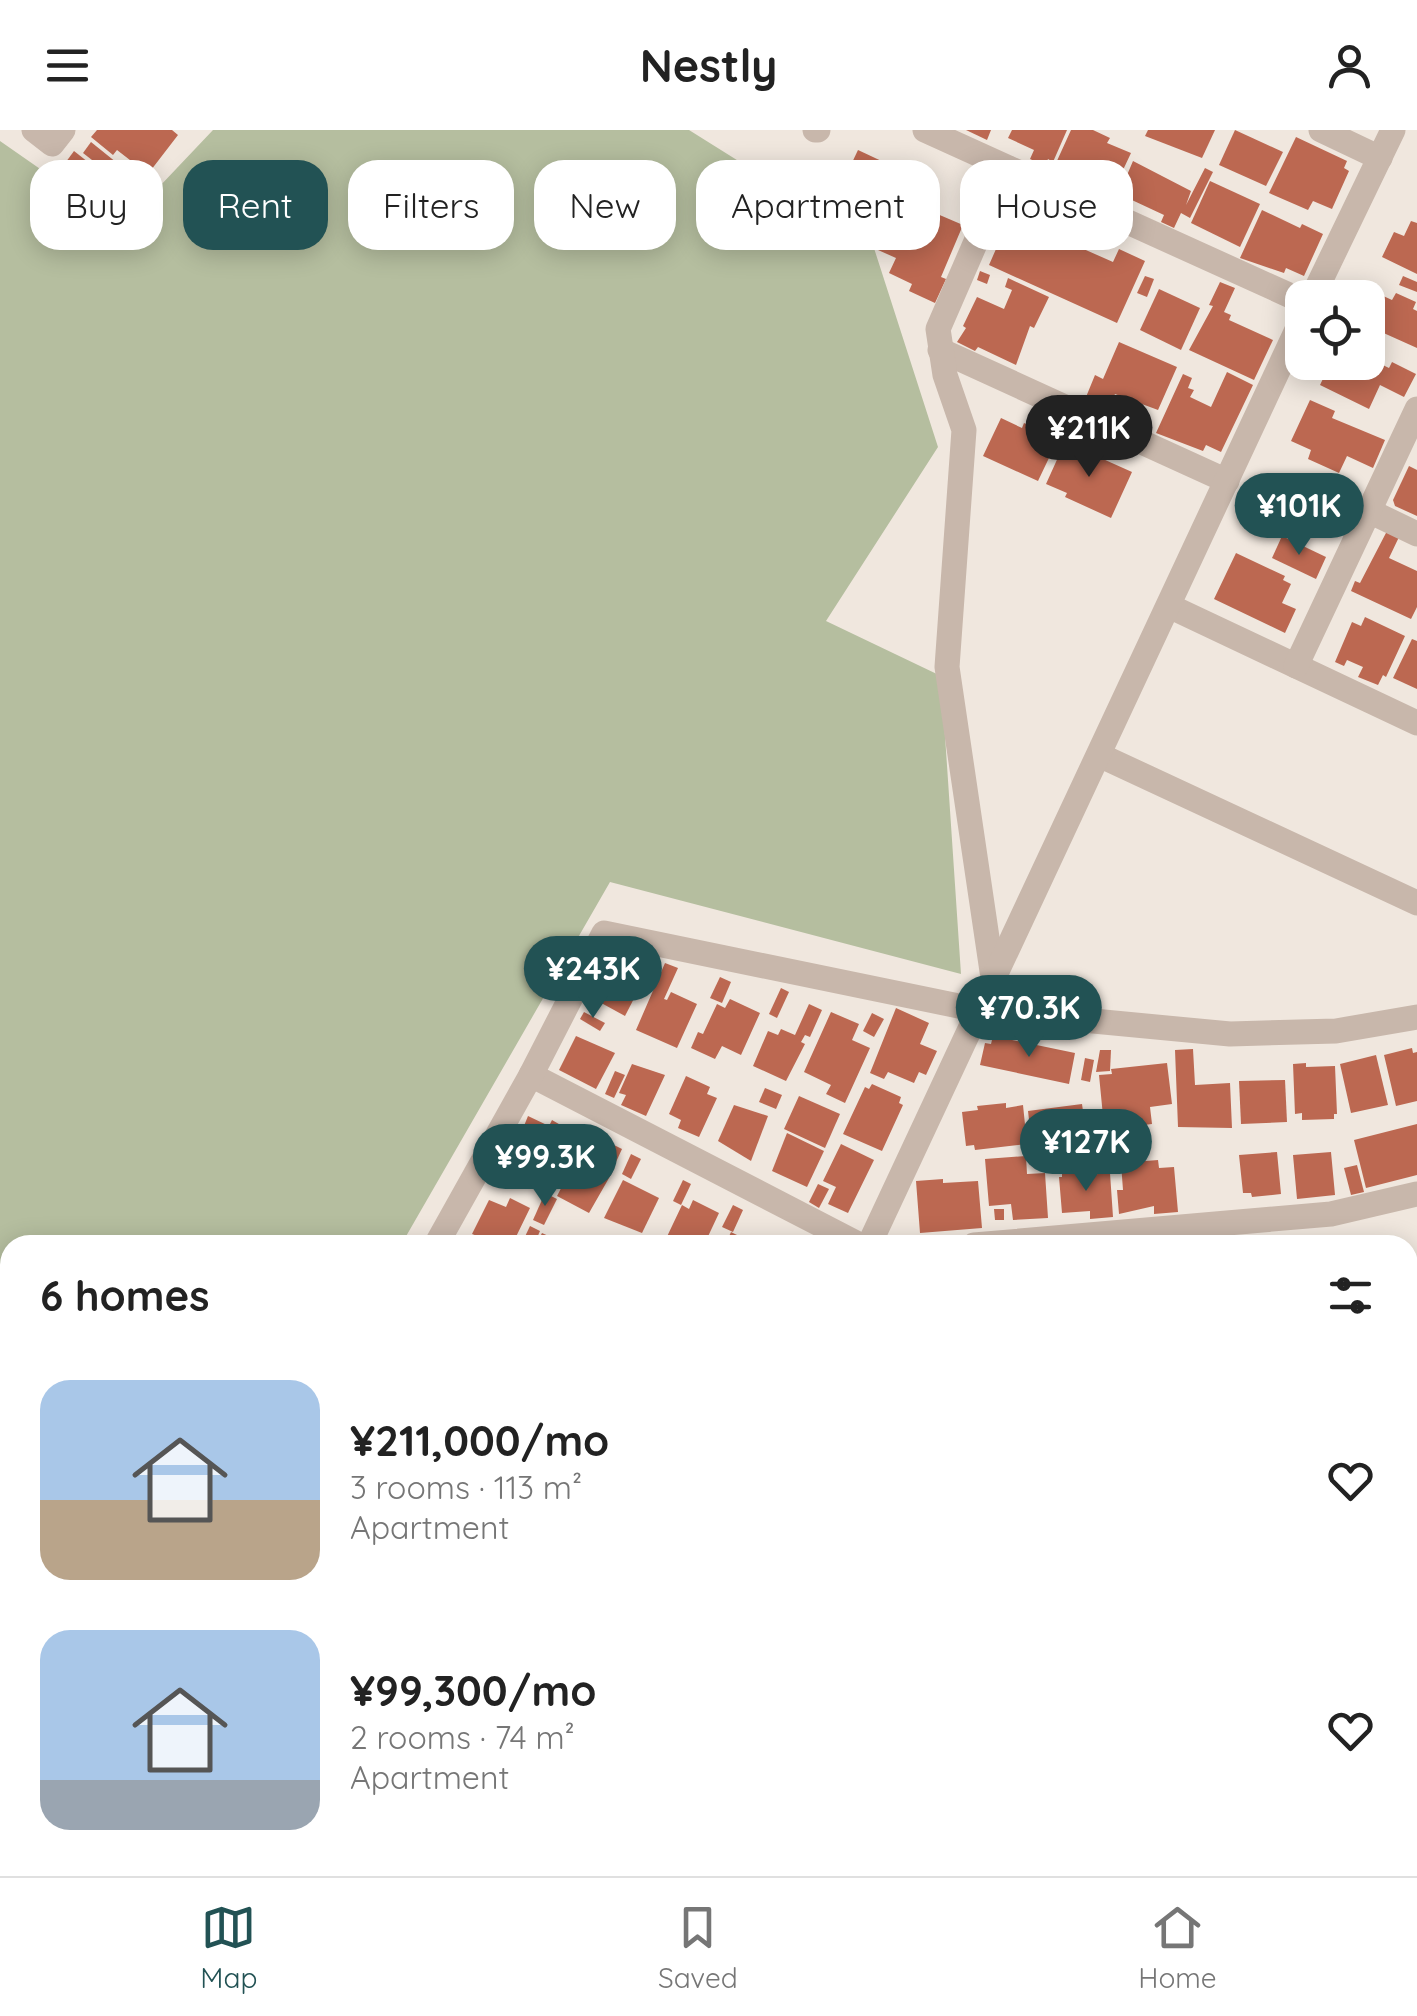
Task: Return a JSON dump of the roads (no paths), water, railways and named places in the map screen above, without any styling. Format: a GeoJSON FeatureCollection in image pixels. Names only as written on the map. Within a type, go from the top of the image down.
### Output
{"type":"FeatureCollection","features":[{"type":"Feature","properties":{"kind":"street"},"geometry":{"type":"LineString","coordinates":[[34,130],[52,144],[63,130]]}},
{"type":"Feature","properties":{"kind":"street"},"geometry":{"type":"LineString","coordinates":[[925,130],[991,160]]}},
{"type":"Feature","properties":{"kind":"street"},"geometry":{"type":"LineString","coordinates":[[1321,130],[1380,158]]}},
{"type":"Feature","properties":{"kind":"street"},"geometry":{"type":"LineString","coordinates":[[1321,280],[1394,130]]}},
{"type":"Feature","properties":{"kind":"street"},"geometry":{"type":"LineString","coordinates":[[1133,225],[1285,293]]}},
{"type":"Feature","properties":{"kind":"street"},"geometry":{"type":"LineString","coordinates":[[972,250],[938,329],[945,375],[964,430],[947,667],[993,978]]}},
{"type":"Feature","properties":{"kind":"street"},"geometry":{"type":"LineString","coordinates":[[940,350],[1228,481]]}},
{"type":"Feature","properties":{"kind":"street"},"geometry":{"type":"LineString","coordinates":[[875,1235],[1285,356]]}},
{"type":"Feature","properties":{"kind":"street"},"geometry":{"type":"LineString","coordinates":[[1296,666],[1417,409]]}},
{"type":"Feature","properties":{"kind":"street"},"geometry":{"type":"LineString","coordinates":[[1369,511],[1417,534]]}},
{"type":"Feature","properties":{"kind":"street"},"geometry":{"type":"LineString","coordinates":[[1169,606],[1417,723]]}},
{"type":"Feature","properties":{"kind":"street"},"geometry":{"type":"LineString","coordinates":[[1099,755],[1417,903]]}},
{"type":"Feature","properties":{"kind":"street"},"geometry":{"type":"LineString","coordinates":[[442,1235],[604,933],[978,1010],[1230,1034],[1336,1032],[1417,1017]]}},
{"type":"Feature","properties":{"kind":"street"},"geometry":{"type":"LineString","coordinates":[[531,1075],[841,1235]]}},
{"type":"Feature","properties":{"kind":"street"},"geometry":{"type":"LineString","coordinates":[[1089,1235],[1331,1214],[1417,1194]]}}]}
